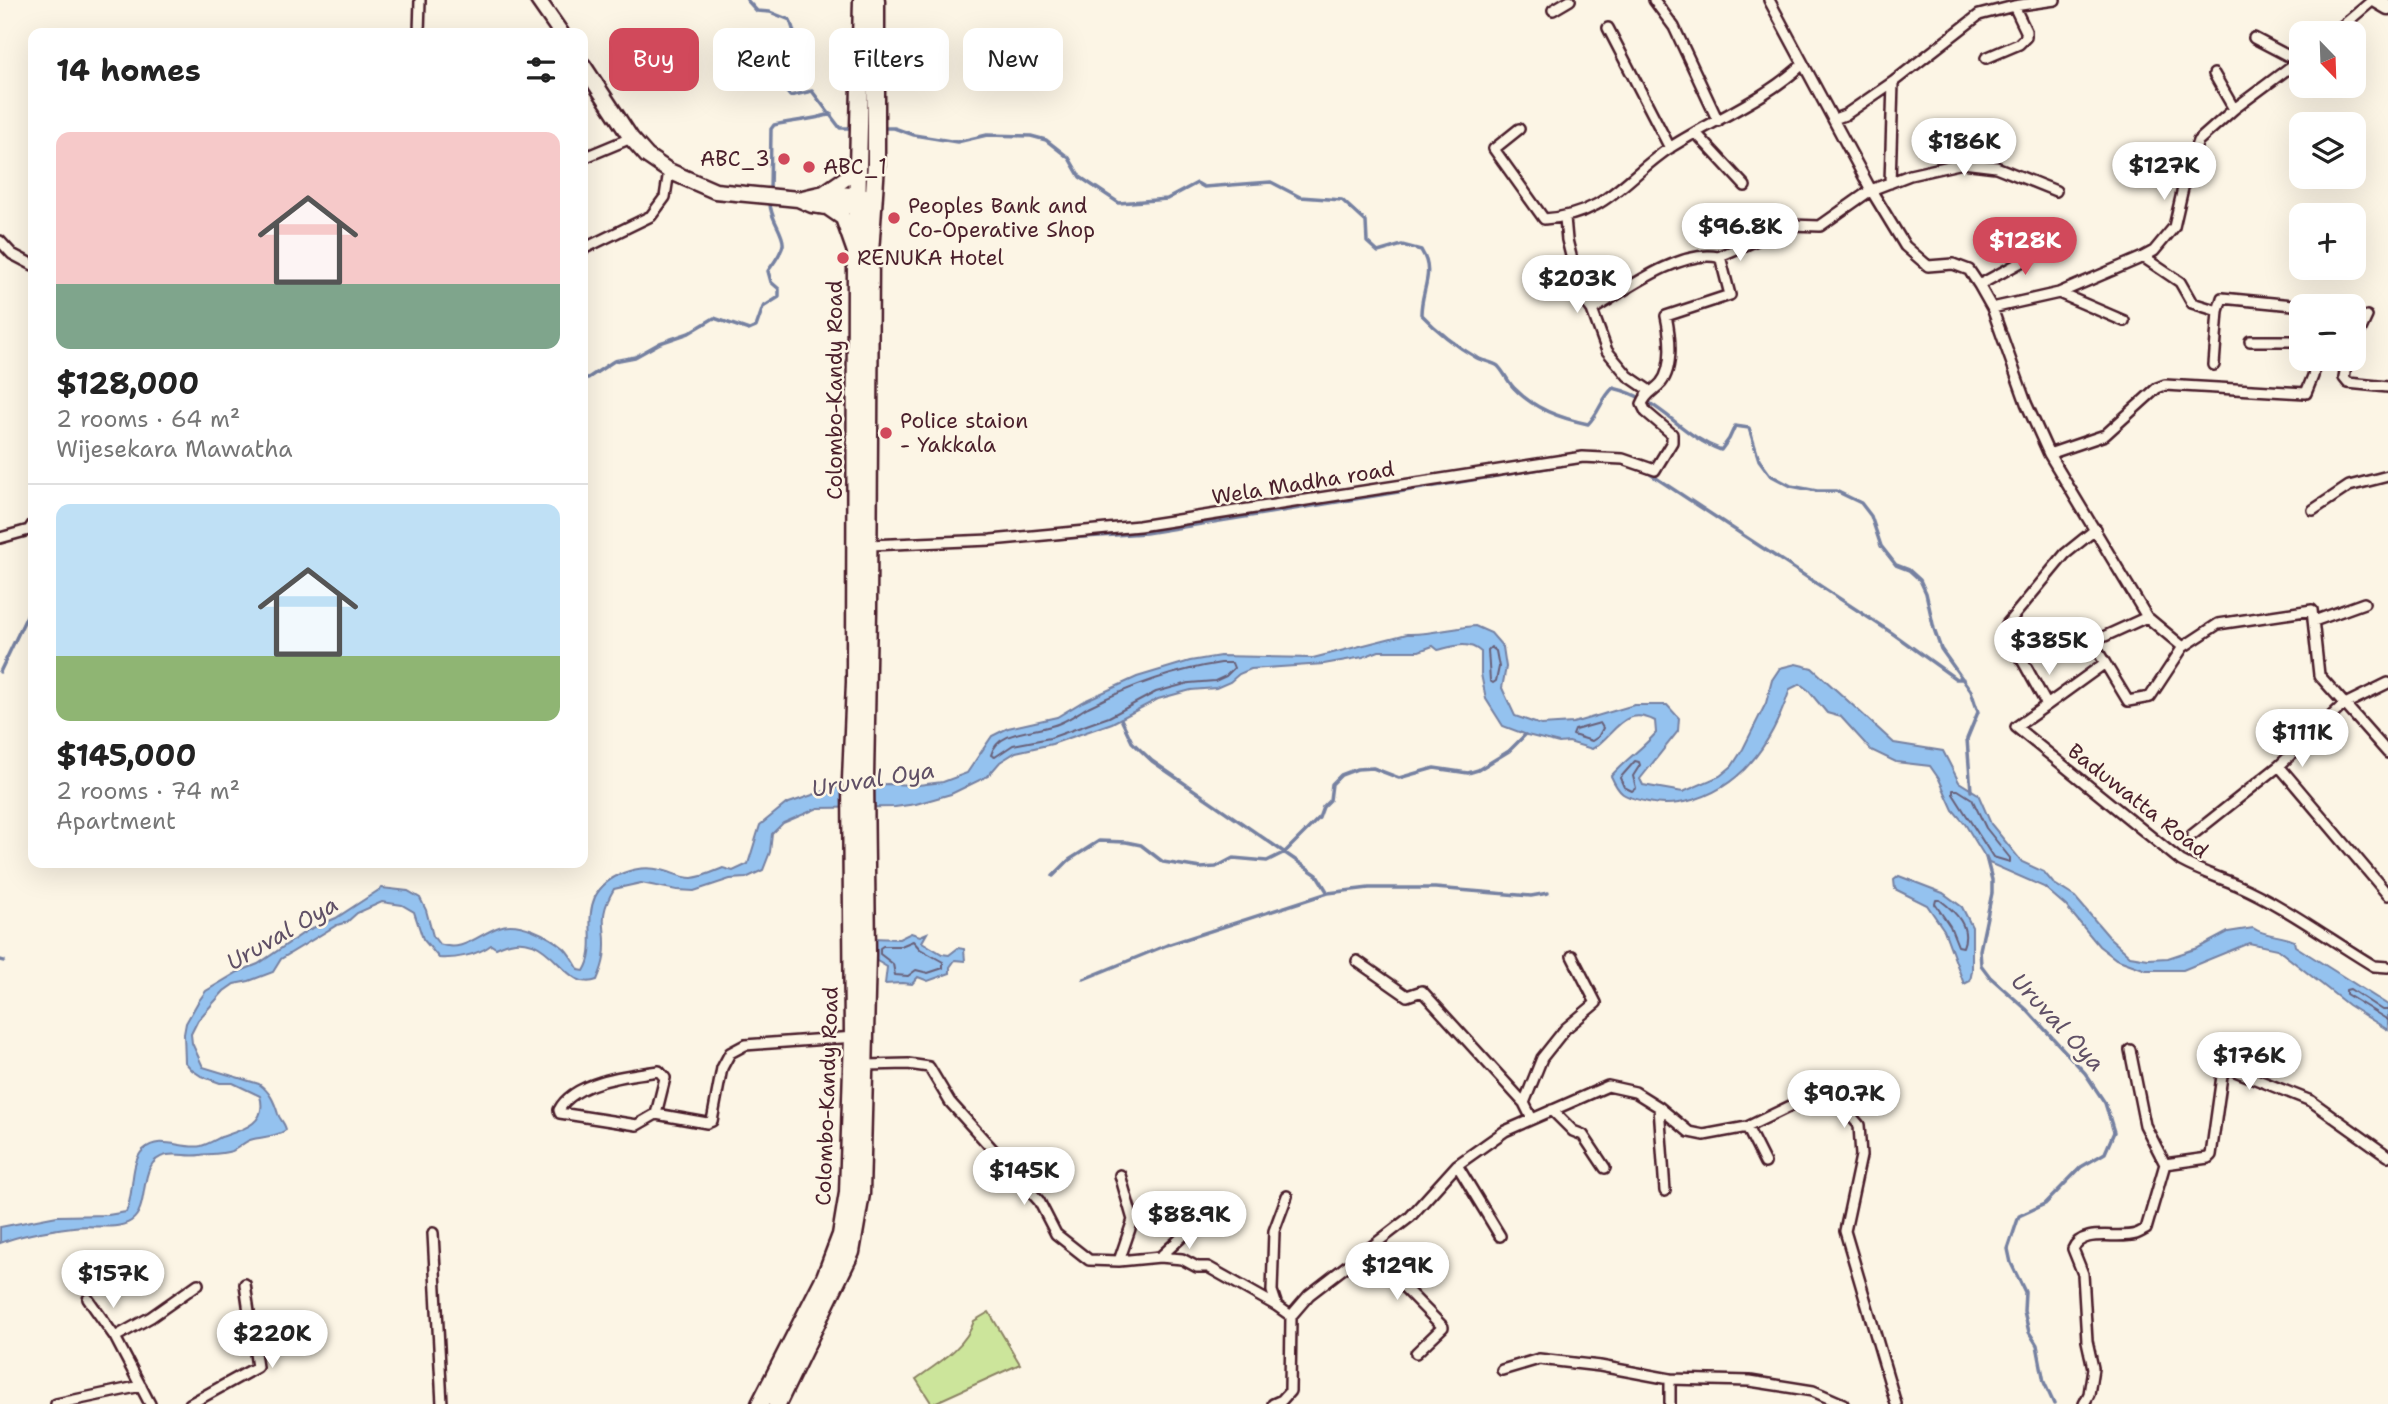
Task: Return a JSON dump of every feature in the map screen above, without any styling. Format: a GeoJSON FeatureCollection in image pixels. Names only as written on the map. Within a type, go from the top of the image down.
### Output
{"type":"FeatureCollection","features":[{"type":"Feature","properties":{"kind":"highway","name":"Colombo-Kandy Road"},"geometry":{"type":"LineString","coordinates":[[862,0],[864,28]]}},
{"type":"Feature","properties":{"kind":"highway","name":"Colombo-Kandy Road"},"geometry":{"type":"LineString","coordinates":[[873,28],[876,0]]}},
{"type":"Feature","properties":{"kind":"highway","name":"Colombo-Kandy Road"},"geometry":{"type":"LineString","coordinates":[[862,610],[869,545],[869,308],[865,158],[868,91]]}},
{"type":"Feature","properties":{"kind":"highway","name":"Colombo-Kandy Road"},"geometry":{"type":"LineString","coordinates":[[770,1400],[841,1235],[848,1193],[859,1037],[858,779],[862,610],[856,253],[866,201],[865,158]]}},
{"type":"Feature","properties":{"kind":"highway","name":"Colombo-Kandy Road"},"geometry":{"type":"LineString","coordinates":[[770,1400],[850,1252],[860,1194],[866,1065],[859,1037]]}},
{"type":"Feature","properties":{"kind":"main road"},"geometry":{"type":"LineString","coordinates":[[538,0],[558,28]]}},
{"type":"Feature","properties":{"kind":"main road"},"geometry":{"type":"LineString","coordinates":[[2374,0],[2388,6]]}},
{"type":"Feature","properties":{"kind":"main road"},"geometry":{"type":"LineString","coordinates":[[588,82],[647,156],[669,171],[715,191],[792,199],[866,201]]}},
{"type":"Feature","properties":{"kind":"main road"},"geometry":{"type":"LineString","coordinates":[[825,200],[865,158]]}},
{"type":"Feature","properties":{"kind":"main road"},"geometry":{"type":"LineString","coordinates":[[825,200],[843,218],[856,253]]}},
{"type":"Feature","properties":{"kind":"street"},"geometry":{"type":"LineString","coordinates":[[419,28],[420,0]]}},
{"type":"Feature","properties":{"kind":"street"},"geometry":{"type":"LineString","coordinates":[[1553,10],[1570,0]]}},
{"type":"Feature","properties":{"kind":"street"},"geometry":{"type":"LineString","coordinates":[[1654,0],[1674,27],[1718,121]]}},
{"type":"Feature","properties":{"kind":"street"},"geometry":{"type":"LineString","coordinates":[[1769,0],[1871,190],[1905,246],[1928,266],[1953,264],[1969,270],[1979,285],[1992,308],[2026,402],[2049,454],[2147,617],[2183,647]]}},
{"type":"Feature","properties":{"kind":"street"},"geometry":{"type":"LineString","coordinates":[[1835,119],[1892,82],[1979,15],[2055,0]]}},
{"type":"Feature","properties":{"kind":"street"},"geometry":{"type":"LineString","coordinates":[[2349,21],[2374,0]]}},
{"type":"Feature","properties":{"kind":"street"},"geometry":{"type":"LineString","coordinates":[[1986,58],[2019,44],[2026,37],[2026,31],[2014,6]]}},
{"type":"Feature","properties":{"kind":"street"},"geometry":{"type":"LineString","coordinates":[[1608,28],[1670,148]]}},
{"type":"Feature","properties":{"kind":"street"},"geometry":{"type":"LineString","coordinates":[[2254,38],[2289,55]]}},
{"type":"Feature","properties":{"kind":"street"},"geometry":{"type":"LineString","coordinates":[[1519,128],[1494,149],[1544,219],[1565,218],[1608,199],[1670,148],[1783,82],[1802,65]]}},
{"type":"Feature","properties":{"kind":"street"},"geometry":{"type":"LineString","coordinates":[[1992,308],[2059,293],[2154,250],[2174,227],[2186,175],[2199,141],[2234,109],[2289,68]]}},
{"type":"Feature","properties":{"kind":"street"},"geometry":{"type":"LineString","coordinates":[[2214,74],[2234,109]]}},
{"type":"Feature","properties":{"kind":"street"},"geometry":{"type":"LineString","coordinates":[[1890,183],[1892,82]]}},
{"type":"Feature","properties":{"kind":"street"},"geometry":{"type":"LineString","coordinates":[[1696,133],[1745,186]]}},
{"type":"Feature","properties":{"kind":"street"},"geometry":{"type":"LineString","coordinates":[[588,156],[631,138]]}},
{"type":"Feature","properties":{"kind":"street"},"geometry":{"type":"LineString","coordinates":[[1592,310],[1667,266],[1706,254],[1718,257],[1791,225],[1819,226],[1871,190],[1963,163],[1996,167],[2056,191]]}},
{"type":"Feature","properties":{"kind":"street"},"geometry":{"type":"LineString","coordinates":[[588,247],[650,216],[665,197],[669,171]]}},
{"type":"Feature","properties":{"kind":"street"},"geometry":{"type":"LineString","coordinates":[[1565,218],[1567,240],[1581,295],[1592,310],[1607,351],[1628,376],[1647,389],[1644,399]]}},
{"type":"Feature","properties":{"kind":"street"},"geometry":{"type":"LineString","coordinates":[[0,241],[12,254],[28,262]]}},
{"type":"Feature","properties":{"kind":"street"},"geometry":{"type":"LineString","coordinates":[[1979,285],[2056,243]]}},
{"type":"Feature","properties":{"kind":"street"},"geometry":{"type":"LineString","coordinates":[[1644,399],[1663,381],[1668,365],[1670,336],[1666,316],[1730,295],[1718,257]]}},
{"type":"Feature","properties":{"kind":"street"},"geometry":{"type":"LineString","coordinates":[[2143,257],[2180,282],[2192,303],[2218,311]]}},
{"type":"Feature","properties":{"kind":"street"},"geometry":{"type":"LineString","coordinates":[[2059,293],[2124,321]]}},
{"type":"Feature","properties":{"kind":"street"},"geometry":{"type":"LineString","coordinates":[[2214,365],[2218,311],[2222,298],[2289,305]]}},
{"type":"Feature","properties":{"kind":"street"},"geometry":{"type":"LineString","coordinates":[[2250,341],[2289,341]]}},
{"type":"Feature","properties":{"kind":"street"},"geometry":{"type":"LineString","coordinates":[[2049,454],[2105,435],[2157,388],[2165,385],[2306,393],[2314,371]]}},
{"type":"Feature","properties":{"kind":"street"},"geometry":{"type":"LineString","coordinates":[[2345,371],[2344,378],[2348,383],[2388,387]]}},
{"type":"Feature","properties":{"kind":"street","name":"Wela Madha road"},"geometry":{"type":"LineString","coordinates":[[869,545],[991,540],[1139,527],[1583,457],[1623,459],[1655,471],[1672,442],[1672,434],[1646,412],[1644,399]]}},
{"type":"Feature","properties":{"kind":"street"},"geometry":{"type":"LineString","coordinates":[[2313,510],[2349,486],[2388,476]]}},
{"type":"Feature","properties":{"kind":"street"},"geometry":{"type":"LineString","coordinates":[[2095,529],[2065,554],[2007,624],[2004,636],[2020,656],[2047,705],[2105,663]]}},
{"type":"Feature","properties":{"kind":"street"},"geometry":{"type":"LineString","coordinates":[[0,538],[28,530]]}},
{"type":"Feature","properties":{"kind":"street"},"geometry":{"type":"LineString","coordinates":[[2314,621],[2364,603]]}},
{"type":"Feature","properties":{"kind":"street"},"geometry":{"type":"LineString","coordinates":[[2147,617],[2092,642],[2129,701],[2150,697],[2183,647],[2218,624],[2312,610],[2319,675],[2388,753]]}},
{"type":"Feature","properties":{"kind":"street","name":"Baduwatta Road"},"geometry":{"type":"LineString","coordinates":[[2192,835],[2279,765],[2345,707],[2388,682]]}},
{"type":"Feature","properties":{"kind":"street","name":"Baduwatta Road"},"geometry":{"type":"LineString","coordinates":[[2047,705],[2016,727],[2181,861],[2202,873],[2237,885],[2374,966],[2388,967]]}},
{"type":"Feature","properties":{"kind":"street"},"geometry":{"type":"LineString","coordinates":[[2279,765],[2388,895]]}},
{"type":"Feature","properties":{"kind":"street"},"geometry":{"type":"LineString","coordinates":[[1524,1103],[1542,1058],[1565,1029],[1596,1003],[1572,956]]}},
{"type":"Feature","properties":{"kind":"street"},"geometry":{"type":"LineString","coordinates":[[1357,961],[1407,996],[1422,991],[1524,1103],[1532,1119]]}},
{"type":"Feature","properties":{"kind":"street"},"geometry":{"type":"LineString","coordinates":[[656,1114],[665,1078],[659,1071],[620,1076],[600,1083],[563,1101],[559,1110],[560,1113],[637,1125],[656,1114],[706,1123],[712,1121],[722,1068],[730,1053],[744,1045],[859,1037]]}},
{"type":"Feature","properties":{"kind":"street"},"geometry":{"type":"LineString","coordinates":[[2084,1404],[2089,1394],[2093,1368],[2087,1341],[2083,1274],[2073,1250],[2076,1242],[2084,1238],[2134,1235],[2146,1229],[2165,1164],[2145,1125],[2130,1050]]}},
{"type":"Feature","properties":{"kind":"street"},"geometry":{"type":"LineString","coordinates":[[866,1065],[908,1064],[929,1067],[950,1102],[1039,1201],[1056,1234],[1089,1260],[1119,1261],[1160,1257],[1182,1259],[1198,1267],[1208,1267],[1291,1316]]}},
{"type":"Feature","properties":{"kind":"street"},"geometry":{"type":"LineString","coordinates":[[2165,1164],[2208,1158],[2211,1155],[2222,1076],[2225,1070],[2230,1069],[2311,1101],[2388,1156]]}},
{"type":"Feature","properties":{"kind":"street"},"geometry":{"type":"LineString","coordinates":[[1273,1404],[1282,1400],[1290,1391],[1291,1316],[1309,1295],[1410,1217],[1457,1165],[1505,1131],[1608,1086],[1635,1092],[1659,1107],[1689,1132],[1704,1135],[1747,1126],[1807,1098],[1836,1099],[1859,1125],[1861,1156],[1845,1231],[1896,1404]]}},
{"type":"Feature","properties":{"kind":"street"},"geometry":{"type":"LineString","coordinates":[[1659,1107],[1665,1191]]}},
{"type":"Feature","properties":{"kind":"street"},"geometry":{"type":"LineString","coordinates":[[1552,1110],[1573,1131],[1583,1135],[1605,1168]]}},
{"type":"Feature","properties":{"kind":"street"},"geometry":{"type":"LineString","coordinates":[[1747,1126],[1765,1163]]}},
{"type":"Feature","properties":{"kind":"street"},"geometry":{"type":"LineString","coordinates":[[1457,1165],[1500,1236]]}},
{"type":"Feature","properties":{"kind":"street"},"geometry":{"type":"LineString","coordinates":[[1119,1261],[1133,1220],[1120,1175]]}},
{"type":"Feature","properties":{"kind":"street"},"geometry":{"type":"LineString","coordinates":[[1277,1306],[1272,1291],[1274,1231],[1287,1196]]}},
{"type":"Feature","properties":{"kind":"street"},"geometry":{"type":"LineString","coordinates":[[1160,1257],[1197,1223]]}},
{"type":"Feature","properties":{"kind":"street"},"geometry":{"type":"LineString","coordinates":[[433,1233],[442,1404]]}},
{"type":"Feature","properties":{"kind":"street"},"geometry":{"type":"LineString","coordinates":[[1370,1249],[1443,1327],[1416,1353]]}},
{"type":"Feature","properties":{"kind":"street"},"geometry":{"type":"LineString","coordinates":[[115,1338],[198,1284]]}},
{"type":"Feature","properties":{"kind":"street"},"geometry":{"type":"LineString","coordinates":[[190,1404],[257,1367],[245,1284]]}},
{"type":"Feature","properties":{"kind":"street"},"geometry":{"type":"LineString","coordinates":[[88,1299],[115,1338],[150,1404]]}},
{"type":"Feature","properties":{"kind":"street"},"geometry":{"type":"LineString","coordinates":[[1502,1370],[1539,1359],[1600,1366],[1670,1379],[1750,1381],[1813,1391],[1843,1404]]}},
{"type":"Feature","properties":{"kind":"street"},"geometry":{"type":"LineString","coordinates":[[1670,1379],[1670,1404]]}},
{"type":"Feature","properties":{"kind":"street"},"geometry":{"type":"LineString","coordinates":[[56,1404],[141,1386]]}},
{"type":"Feature","properties":{"kind":"green space"},"geometry":{"type":"Polygon","coordinates":[[[989,1312],[1020,1364],[932,1404],[916,1379],[958,1347],[974,1321],[989,1312]]]}},
{"type":"Feature","properties":{"kind":"water"},"geometry":{"type":"Polygon","coordinates":[[[1475,626],[1491,633],[1503,647],[1506,667],[1502,688],[1515,716],[1541,725],[1573,723],[1634,705],[1667,705],[1679,718],[1678,731],[1640,779],[1643,785],[1683,792],[1720,776],[1732,766],[1766,703],[1772,680],[1780,668],[1796,664],[1812,668],[1894,743],[1943,751],[1959,782],[1978,794],[1991,824],[2022,862],[2044,872],[2053,883],[2075,897],[2110,938],[2130,956],[2168,958],[2198,948],[2228,932],[2253,928],[2294,941],[2295,946],[2388,1005],[2388,1030],[2348,1005],[2277,949],[2249,943],[2183,970],[2146,970],[2116,959],[2099,946],[2066,906],[2044,887],[1989,863],[1953,810],[1930,766],[1896,762],[1871,750],[1841,717],[1827,713],[1800,684],[1790,689],[1767,741],[1744,770],[1730,782],[1696,799],[1660,804],[1625,795],[1611,776],[1656,733],[1655,721],[1644,717],[1626,719],[1592,749],[1527,735],[1503,726],[1486,699],[1481,674],[1481,652],[1466,645],[1438,650],[1433,646],[1419,651],[1379,651],[1363,657],[1324,664],[1251,669],[1216,688],[1191,690],[1158,699],[1112,723],[1052,744],[1016,752],[1000,762],[988,776],[951,794],[895,807],[818,808],[783,823],[772,834],[770,852],[763,870],[746,878],[730,879],[694,891],[641,883],[614,889],[605,909],[604,958],[597,980],[584,981],[573,977],[543,950],[530,943],[515,942],[496,948],[491,945],[466,956],[439,958],[423,939],[414,912],[402,905],[382,902],[357,913],[347,922],[337,925],[281,959],[273,972],[234,984],[224,991],[198,1020],[191,1034],[192,1043],[203,1067],[259,1084],[271,1097],[286,1130],[273,1136],[250,1140],[228,1152],[167,1155],[157,1159],[147,1175],[141,1206],[131,1221],[125,1224],[111,1227],[80,1226],[27,1235],[0,1243],[0,1227],[57,1216],[126,1212],[136,1163],[143,1150],[150,1145],[164,1143],[201,1146],[245,1128],[257,1119],[261,1106],[260,1096],[233,1083],[220,1083],[201,1076],[185,1062],[186,1023],[206,991],[238,972],[258,964],[308,930],[336,918],[382,888],[408,891],[420,898],[433,936],[439,944],[463,945],[491,930],[515,925],[533,930],[558,943],[579,970],[584,971],[590,953],[592,906],[600,889],[614,877],[642,869],[661,870],[692,878],[723,868],[733,871],[748,864],[760,825],[786,804],[833,788],[943,782],[967,773],[992,736],[1008,728],[1057,717],[1082,702],[1137,677],[1190,661],[1220,656],[1313,658],[1407,634],[1475,626]]]}},
{"type":"Feature","properties":{"kind":"water"},"geometry":{"type":"Polygon","coordinates":[[[1899,876],[1943,893],[1962,907],[1972,927],[1970,981],[1964,984],[1944,930],[1927,905],[1895,889],[1894,880],[1899,876]]]}},
{"type":"Feature","properties":{"kind":"water"},"geometry":{"type":"Polygon","coordinates":[[[911,933],[920,936],[927,933],[922,942],[942,954],[949,955],[958,948],[964,949],[965,961],[955,960],[950,967],[950,973],[928,981],[918,977],[912,984],[885,984],[887,967],[872,958],[873,938],[899,939],[911,933]]]}},
{"type":"Feature","properties":{"kind":"waterway","name":"Uruval Oya"},"geometry":{"type":"LineString","coordinates":[[747,0],[757,11],[770,12],[790,20],[794,32],[778,81],[790,96],[812,91],[840,128],[853,128]]}},
{"type":"Feature","properties":{"kind":"waterway"},"geometry":{"type":"LineString","coordinates":[[770,193],[771,129],[774,125],[831,114]]}},
{"type":"Feature","properties":{"kind":"waterway","name":"Uruval Oya"},"geometry":{"type":"LineString","coordinates":[[882,128],[894,128],[914,135],[957,142],[987,135],[1031,136],[1046,140],[1069,158],[1080,177],[1119,203],[1167,199],[1197,183],[1204,187],[1271,182],[1300,197],[1342,200],[1366,222],[1367,242],[1378,252],[1402,245],[1421,250],[1428,274],[1421,314],[1462,348],[1477,358],[1498,366],[1514,388],[1539,407],[1558,416],[1588,424],[1613,388],[1645,400],[1693,436],[1721,450],[1735,426],[1749,428],[1759,460],[1770,475],[1791,486],[1836,491],[1861,503],[1871,516],[1881,546],[1896,565],[1909,570],[1920,580],[1941,649],[1971,691],[1978,712],[1967,739],[1971,791]]}},
{"type":"Feature","properties":{"kind":"waterway"},"geometry":{"type":"LineString","coordinates":[[588,378],[614,361],[635,357],[660,343],[689,333],[714,318],[749,330],[756,327],[763,307],[779,297],[779,289],[771,282],[768,271],[781,252],[783,241],[772,214],[770,201]]}},
{"type":"Feature","properties":{"kind":"waterway"},"geometry":{"type":"LineString","coordinates":[[1022,541],[1146,533],[1589,461]]}},
{"type":"Feature","properties":{"kind":"waterway"},"geometry":{"type":"LineString","coordinates":[[1647,472],[1892,633],[1956,679],[1963,679]]}},
{"type":"Feature","properties":{"kind":"waterway"},"geometry":{"type":"LineString","coordinates":[[0,672],[28,613]]}},
{"type":"Feature","properties":{"kind":"waterway"},"geometry":{"type":"LineString","coordinates":[[1121,719],[1132,742],[1152,761],[1317,875],[1328,893]]}},
{"type":"Feature","properties":{"kind":"waterway"},"geometry":{"type":"LineString","coordinates":[[1053,876],[1069,860],[1099,841],[1141,845],[1163,862],[1201,868],[1216,867],[1233,858],[1267,861],[1285,852],[1319,818],[1323,807],[1330,800],[1332,784],[1341,775],[1357,769],[1373,768],[1399,778],[1434,768],[1468,773],[1509,751],[1525,735]]}},
{"type":"Feature","properties":{"kind":"waterway","name":"Uruval Oya"},"geometry":{"type":"LineString","coordinates":[[1986,857],[1992,880],[1992,893],[1980,950],[1981,965],[2085,1073],[2105,1103],[2114,1132],[2105,1153],[2081,1167],[2045,1204],[2019,1216],[2008,1249],[2011,1263],[2025,1292],[2024,1311],[2029,1332],[2037,1345],[2044,1382],[2054,1404]]}},
{"type":"Feature","properties":{"kind":"waterway"},"geometry":{"type":"LineString","coordinates":[[1084,979],[1167,945],[1328,893],[1369,888],[1435,888],[1531,896],[1548,893]]}},
{"type":"Feature","properties":{"kind":"waterway"},"geometry":{"type":"LineString","coordinates":[[0,960],[4,961]]}},
{"type":"Feature","properties":{"kind":"place","name":"ABC_3"},"geometry":{"type":"Point","coordinates":[784,159]}},
{"type":"Feature","properties":{"kind":"place","name":"ABC_1"},"geometry":{"type":"Point","coordinates":[809,167]}},
{"type":"Feature","properties":{"kind":"place","name":"Peoples Bank and Co-Operative Shop"},"geometry":{"type":"Point","coordinates":[894,218]}},
{"type":"Feature","properties":{"kind":"place","name":"RENUKA Hotel"},"geometry":{"type":"Point","coordinates":[843,258]}},
{"type":"Feature","properties":{"kind":"place","name":"Police staion - Yakkala"},"geometry":{"type":"Point","coordinates":[886,433]}}]}
